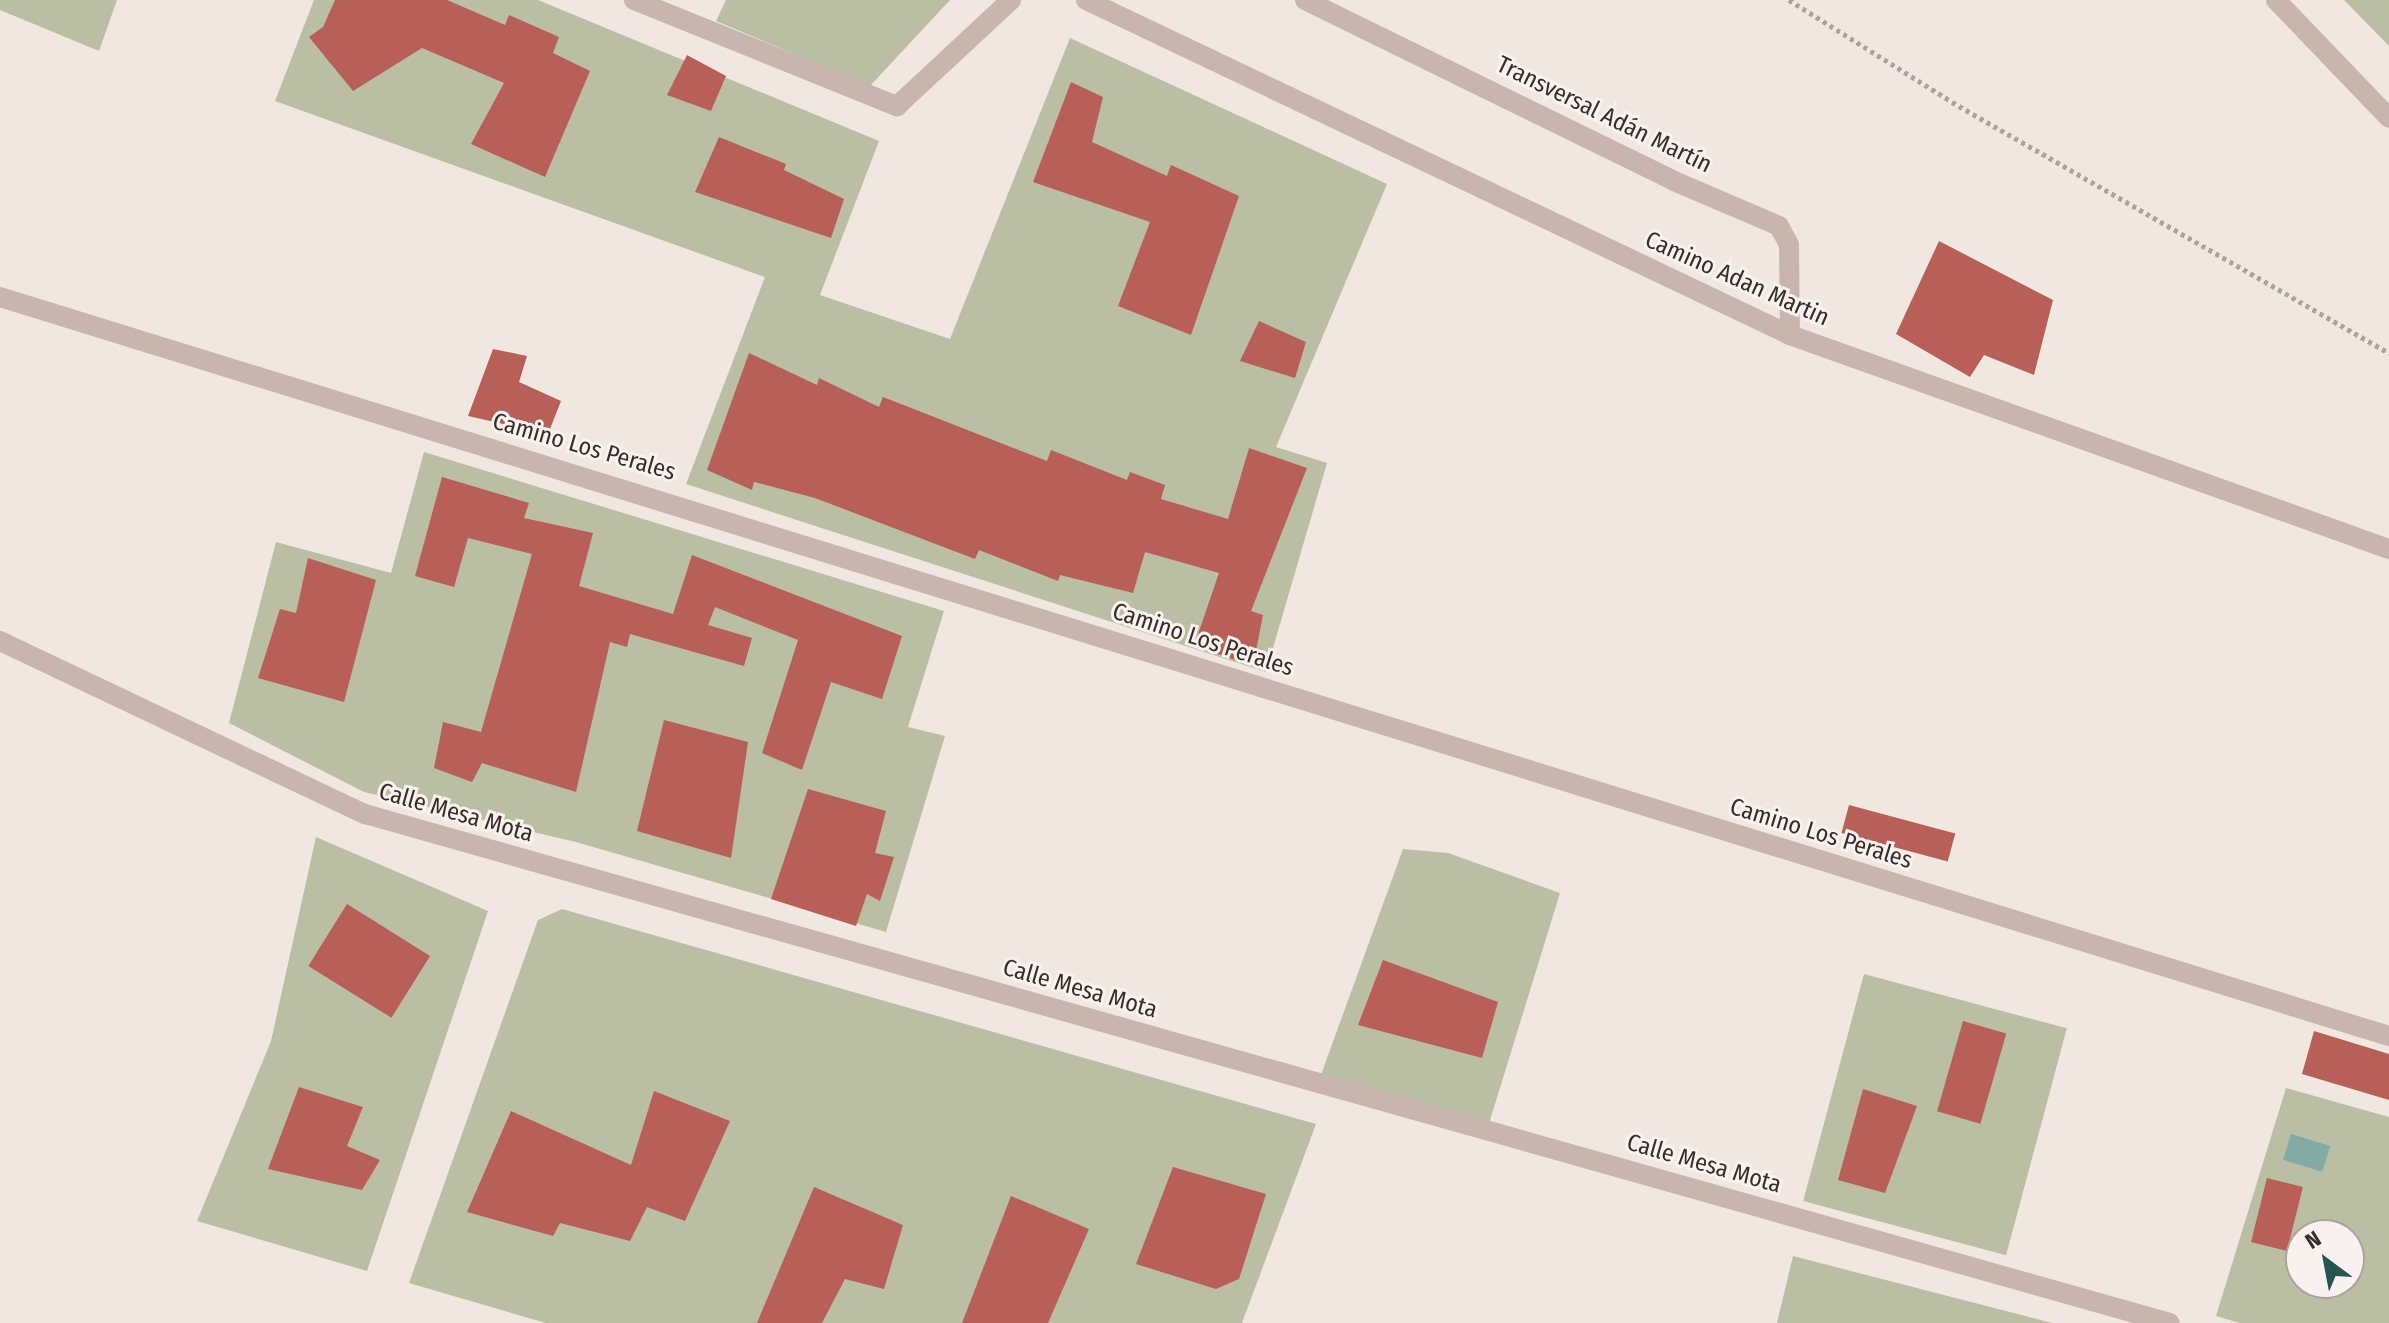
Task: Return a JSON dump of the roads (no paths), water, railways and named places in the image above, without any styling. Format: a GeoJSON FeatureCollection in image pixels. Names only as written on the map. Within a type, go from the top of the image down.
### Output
{"type":"FeatureCollection","features":[{"type":"Feature","properties":{"kind":"street"},"geometry":{"type":"LineString","coordinates":[[634,0],[897,106],[1011,0]]}},
{"type":"Feature","properties":{"kind":"street","name":"Camino Adan Martin"},"geometry":{"type":"LineString","coordinates":[[1086,0],[1790,335],[2389,549]]}},
{"type":"Feature","properties":{"kind":"street","name":"Transversal Adán Martín"},"geometry":{"type":"LineString","coordinates":[[1305,0],[1674,181],[1779,226],[1789,245],[1790,335]]}},
{"type":"Feature","properties":{"kind":"street"},"geometry":{"type":"LineString","coordinates":[[2276,0],[2389,118]]}},
{"type":"Feature","properties":{"kind":"street","name":"Camino Los Perales"},"geometry":{"type":"LineString","coordinates":[[0,297],[692,506],[2389,1036]]}},
{"type":"Feature","properties":{"kind":"street","name":"Calle Mesa Mota"},"geometry":{"type":"LineString","coordinates":[[0,641],[365,814],[2170,1323]]}},
{"type":"Feature","properties":{"kind":"water"},"geometry":{"type":"Polygon","coordinates":[[[2291,1134],[2330,1146],[2322,1172],[2283,1160],[2291,1134]]]}}]}
